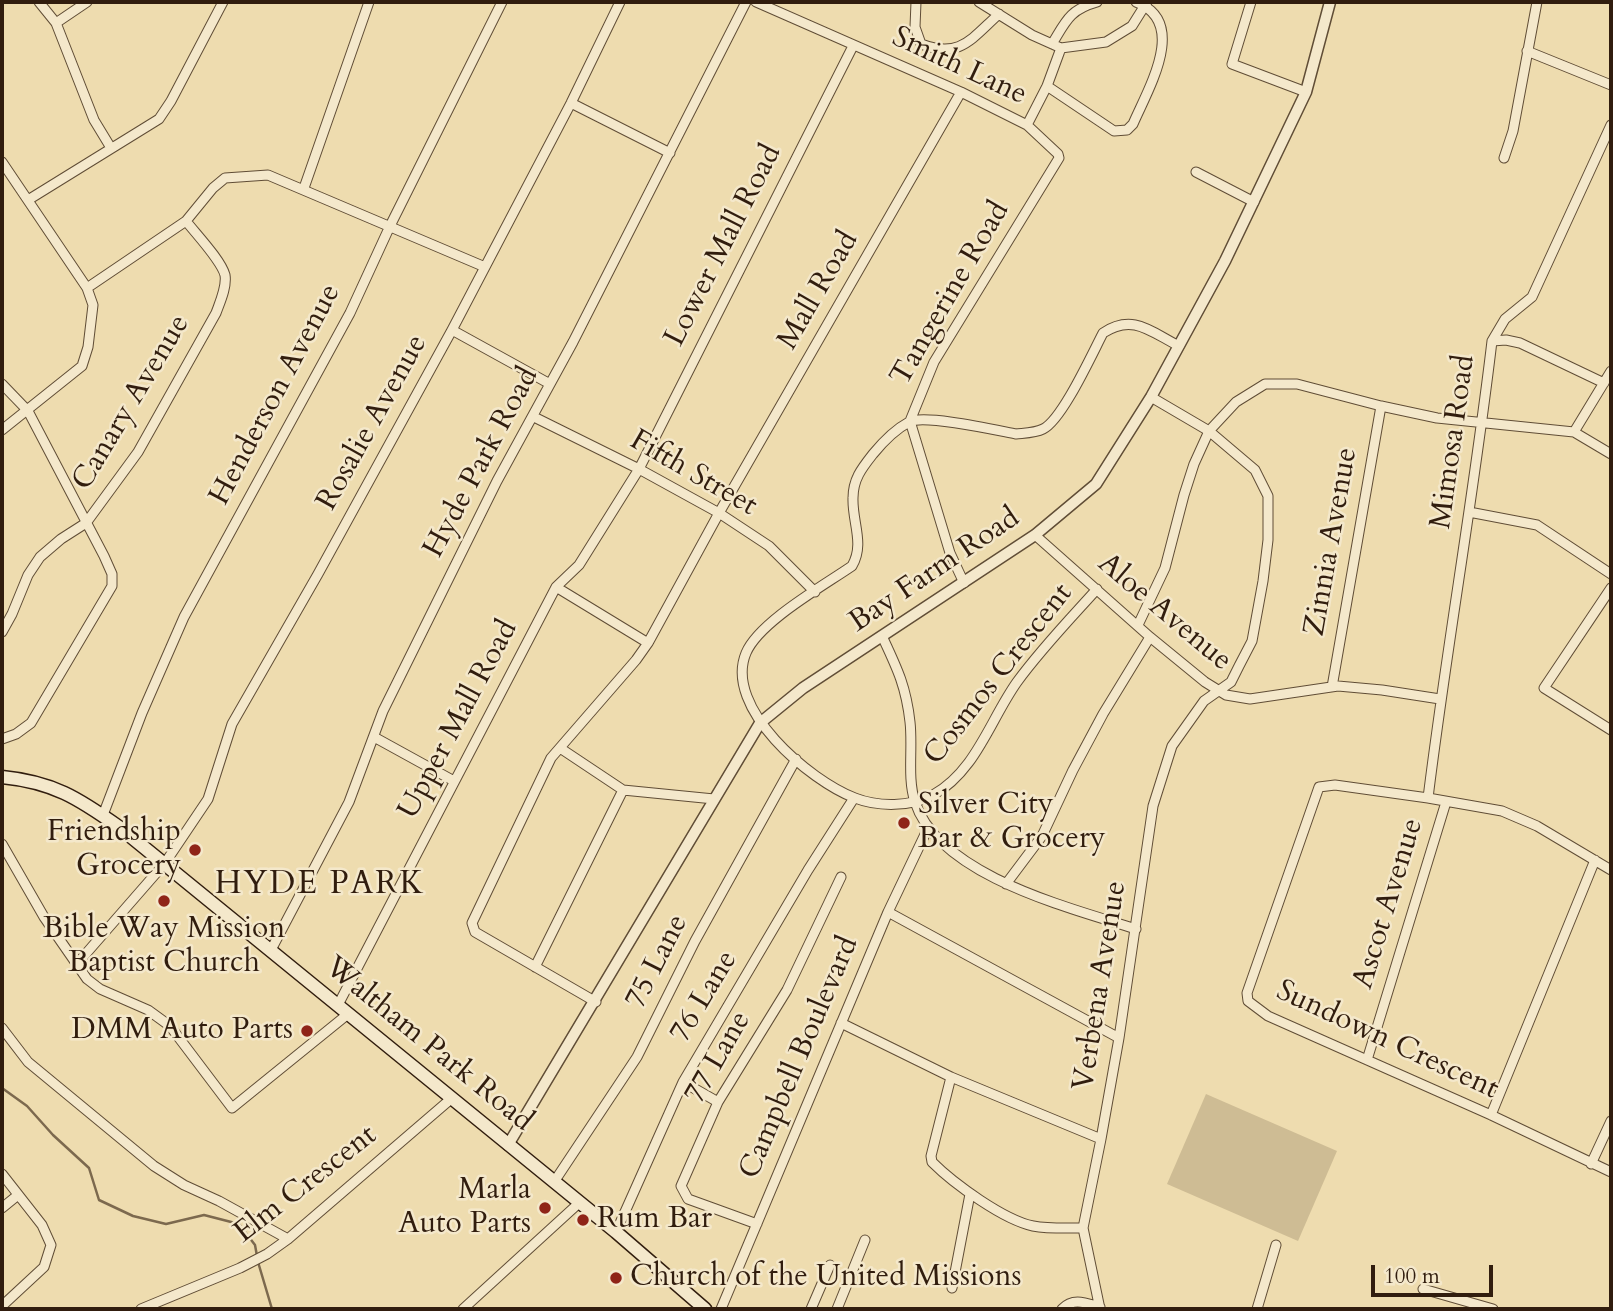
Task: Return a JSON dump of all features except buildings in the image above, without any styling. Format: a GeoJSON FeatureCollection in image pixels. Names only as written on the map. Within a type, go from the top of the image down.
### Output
{"type":"FeatureCollection","features":[{"type":"Feature","properties":{"kind":"main road","name":"Waltham Park Road"},"geometry":{"type":"LineString","coordinates":[[2,778],[47,785],[103,816],[165,863],[453,1098],[705,1309]]}},
{"type":"Feature","properties":{"kind":"street"},"geometry":{"type":"LineString","coordinates":[[39,2],[56,23],[94,120],[111,148]]}},
{"type":"Feature","properties":{"kind":"street"},"geometry":{"type":"LineString","coordinates":[[56,23],[87,2]]}},
{"type":"Feature","properties":{"kind":"street"},"geometry":{"type":"LineString","coordinates":[[28,200],[159,119],[178,89],[223,2]]}},
{"type":"Feature","properties":{"kind":"street"},"geometry":{"type":"LineString","coordinates":[[303,188],[341,88],[369,2]]}},
{"type":"Feature","properties":{"kind":"street","name":"Henderson Avenue"},"geometry":{"type":"LineString","coordinates":[[103,816],[142,713],[184,617],[350,313],[390,226],[502,2]]}},
{"type":"Feature","properties":{"kind":"street","name":"Rosalie Avenue"},"geometry":{"type":"LineString","coordinates":[[76,965],[165,863],[208,800],[232,723],[452,330],[571,103],[620,2]]}},
{"type":"Feature","properties":{"kind":"street","name":"Hyde Park Road"},"geometry":{"type":"LineString","coordinates":[[271,950],[349,803],[383,711],[497,481],[534,417],[746,2]]}},
{"type":"Feature","properties":{"kind":"street","name":"Smith Lane"},"geometry":{"type":"LineString","coordinates":[[756,2],[961,92],[1027,125],[1058,154]]}},
{"type":"Feature","properties":{"kind":"street"},"geometry":{"type":"LineString","coordinates":[[916,2],[915,27],[920,44],[934,49],[954,50],[973,37],[995,13],[999,2]]}},
{"type":"Feature","properties":{"kind":"street"},"geometry":{"type":"LineString","coordinates":[[979,2],[1057,46],[1106,42],[1132,26],[1147,4]]}},
{"type":"Feature","properties":{"kind":"street"},"geometry":{"type":"LineString","coordinates":[[1027,125],[1047,86],[1065,22],[1080,7],[1097,2]]}},
{"type":"Feature","properties":{"kind":"street"},"geometry":{"type":"LineString","coordinates":[[1047,86],[1114,131],[1127,130],[1133,124],[1163,47],[1163,34],[1158,19],[1147,4],[1136,2]]}},
{"type":"Feature","properties":{"kind":"street"},"geometry":{"type":"LineString","coordinates":[[1251,2],[1232,64],[1306,92]]}},
{"type":"Feature","properties":{"kind":"street","name":"Bay Farm Road"},"geometry":{"type":"LineString","coordinates":[[508,1145],[596,1002],[760,723],[803,688],[1035,535],[1096,484],[1151,397],[1254,202],[1306,92],[1330,2]]}},
{"type":"Feature","properties":{"kind":"street"},"geometry":{"type":"LineString","coordinates":[[1504,158],[1513,131],[1536,2]]}},
{"type":"Feature","properties":{"kind":"street","name":"Lower Mall Road"},"geometry":{"type":"LineString","coordinates":[[639,469],[853,46]]}},
{"type":"Feature","properties":{"kind":"street"},"geometry":{"type":"LineString","coordinates":[[1527,51],[1611,85]]}},
{"type":"Feature","properties":{"kind":"street","name":"Mall Road"},"geometry":{"type":"LineString","coordinates":[[596,1002],[475,932],[472,923],[551,758],[648,643],[719,513],[961,92]]}},
{"type":"Feature","properties":{"kind":"street"},"geometry":{"type":"LineString","coordinates":[[571,103],[670,153]]}},
{"type":"Feature","properties":{"kind":"street","name":"Mimosa Road"},"geometry":{"type":"LineString","coordinates":[[1428,798],[1492,341],[1505,319],[1532,297],[1611,125]]}},
{"type":"Feature","properties":{"kind":"street","name":"Tangerine Road"},"geometry":{"type":"LineString","coordinates":[[964,583],[950,553],[910,421],[934,362],[1059,159],[1058,154]]}},
{"type":"Feature","properties":{"kind":"street"},"geometry":{"type":"LineString","coordinates":[[2,162],[87,288],[93,305],[88,347],[82,366],[2,430]]}},
{"type":"Feature","properties":{"kind":"street"},"geometry":{"type":"LineString","coordinates":[[1196,172],[1254,202]]}},
{"type":"Feature","properties":{"kind":"street"},"geometry":{"type":"LineString","coordinates":[[87,288],[186,221],[213,188],[225,178],[268,175],[485,267]]}},
{"type":"Feature","properties":{"kind":"street","name":"Canary Avenue"},"geometry":{"type":"LineString","coordinates":[[2,632],[28,575],[40,557],[86,523],[138,452],[211,323],[224,290],[225,275],[186,221]]}},
{"type":"Feature","properties":{"kind":"street"},"geometry":{"type":"LineString","coordinates":[[910,421],[926,419],[1016,434],[1046,428],[1060,412],[1103,333],[1112,327],[1125,323],[1136,324],[1179,346]]}},
{"type":"Feature","properties":{"kind":"street"},"geometry":{"type":"LineString","coordinates":[[452,330],[550,384]]}},
{"type":"Feature","properties":{"kind":"street"},"geometry":{"type":"LineString","coordinates":[[1492,341],[1520,343],[1604,383]]}},
{"type":"Feature","properties":{"kind":"street"},"geometry":{"type":"LineString","coordinates":[[1574,432],[1611,371]]}},
{"type":"Feature","properties":{"kind":"street"},"geometry":{"type":"LineString","coordinates":[[2,384],[29,411],[112,574],[112,586],[31,723],[16,734],[2,739]]}},
{"type":"Feature","properties":{"kind":"street"},"geometry":{"type":"LineString","coordinates":[[1138,625],[1165,568],[1184,495],[1209,431],[1236,402],[1265,384],[1297,384],[1437,418],[1574,432],[1611,454]]}},
{"type":"Feature","properties":{"kind":"street","name":"Verbena Avenue"},"geometry":{"type":"LineString","coordinates":[[1100,1308],[1083,1228],[1119,1038],[1153,806],[1172,746],[1204,701],[1231,682],[1251,641],[1268,540],[1268,496],[1255,470],[1209,431],[1151,397]]}},
{"type":"Feature","properties":{"kind":"street","name":"Zinnia Avenue"},"geometry":{"type":"LineString","coordinates":[[1332,687],[1381,406]]}},
{"type":"Feature","properties":{"kind":"street","name":"Fifth Street"},"geometry":{"type":"LineString","coordinates":[[534,417],[639,469],[719,513],[769,546],[815,592]]}},
{"type":"Feature","properties":{"kind":"street","name":"Cosmos Crescent"},"geometry":{"type":"LineString","coordinates":[[910,421],[879,446],[855,481],[853,499],[859,545],[852,566],[763,629],[746,652],[740,677],[746,699],[760,723],[796,759],[854,798],[875,803],[915,802],[935,794],[960,775],[969,764],[1019,680],[1097,589]]}},
{"type":"Feature","properties":{"kind":"street","name":"Upper Mall Road"},"geometry":{"type":"LineString","coordinates":[[343,1010],[454,781],[556,587],[579,565],[639,469]]}},
{"type":"Feature","properties":{"kind":"street"},"geometry":{"type":"LineString","coordinates":[[1469,512],[1537,525],[1610,571]]}},
{"type":"Feature","properties":{"kind":"street","name":"Aloe Avenue"},"geometry":{"type":"LineString","coordinates":[[1035,535],[1150,637],[1218,691],[1250,699],[1332,687],[1382,690],[1440,699]]}},
{"type":"Feature","properties":{"kind":"street"},"geometry":{"type":"LineString","coordinates":[[556,587],[648,643]]}},
{"type":"Feature","properties":{"kind":"street"},"geometry":{"type":"LineString","coordinates":[[1611,588],[1544,688],[1611,730]]}},
{"type":"Feature","properties":{"kind":"street"},"geometry":{"type":"LineString","coordinates":[[882,636],[903,682],[910,723],[915,802],[928,828],[960,856],[1006,884],[1028,894],[1136,929]]}},
{"type":"Feature","properties":{"kind":"street"},"geometry":{"type":"LineString","coordinates":[[1006,884],[1042,836],[1085,748],[1150,637]]}},
{"type":"Feature","properties":{"kind":"street"},"geometry":{"type":"LineString","coordinates":[[374,737],[454,781]]}},
{"type":"Feature","properties":{"kind":"street"},"geometry":{"type":"LineString","coordinates":[[560,748],[623,790],[715,799]]}},
{"type":"Feature","properties":{"kind":"street","name":"75 Lane"},"geometry":{"type":"LineString","coordinates":[[554,1182],[636,1057],[695,941],[796,759]]}},
{"type":"Feature","properties":{"kind":"street","name":"Sundown Crescent"},"geometry":{"type":"LineString","coordinates":[[1611,870],[1521,817],[1502,811],[1335,785],[1319,787],[1248,993],[1248,1001],[1268,1016],[1611,1172]]}},
{"type":"Feature","properties":{"kind":"street"},"geometry":{"type":"LineString","coordinates":[[535,967],[623,790]]}},
{"type":"Feature","properties":{"kind":"street","name":"76 Lane"},"geometry":{"type":"LineString","coordinates":[[616,1232],[683,1082],[808,870],[854,798]]}},
{"type":"Feature","properties":{"kind":"street","name":"Ascot Avenue"},"geometry":{"type":"LineString","coordinates":[[1367,1060],[1446,802]]}},
{"type":"Feature","properties":{"kind":"street","name":"Campbell Boulevard"},"geometry":{"type":"LineString","coordinates":[[721,1309],[888,912],[928,828]]}},
{"type":"Feature","properties":{"kind":"street"},"geometry":{"type":"LineString","coordinates":[[2,844],[44,917],[87,978],[100,989],[148,1010],[170,1026],[232,1108],[343,1010]]}},
{"type":"Feature","properties":{"kind":"street"},"geometry":{"type":"LineString","coordinates":[[1490,1115],[1595,860]]}},
{"type":"Feature","properties":{"kind":"street","name":"77 Lane"},"geometry":{"type":"LineString","coordinates":[[757,1224],[688,1199],[681,1186],[718,1102],[787,990],[841,877]]}},
{"type":"Feature","properties":{"kind":"street"},"geometry":{"type":"LineString","coordinates":[[888,912],[1119,1038]]}},
{"type":"Feature","properties":{"kind":"street"},"geometry":{"type":"LineString","coordinates":[[841,1023],[951,1077],[1101,1139]]}},
{"type":"Feature","properties":{"kind":"street"},"geometry":{"type":"LineString","coordinates":[[2,1028],[28,1062],[154,1166],[184,1185],[230,1206],[288,1239]]}},
{"type":"Feature","properties":{"kind":"street"},"geometry":{"type":"LineString","coordinates":[[951,1077],[931,1156],[932,1162],[970,1194],[1020,1222],[1035,1227],[1083,1228]]}},
{"type":"Feature","properties":{"kind":"street"},"geometry":{"type":"LineString","coordinates":[[683,1082],[718,1102]]}},
{"type":"Feature","properties":{"kind":"street","name":"Elm Crescent"},"geometry":{"type":"LineString","coordinates":[[141,1309],[267,1254],[453,1098]]}},
{"type":"Feature","properties":{"kind":"street"},"geometry":{"type":"LineString","coordinates":[[1591,1164],[1611,1121]]}},
{"type":"Feature","properties":{"kind":"street"},"geometry":{"type":"LineString","coordinates":[[2,1174],[43,1225],[50,1239],[51,1251],[44,1267],[2,1306]]}},
{"type":"Feature","properties":{"kind":"street"},"geometry":{"type":"LineString","coordinates":[[951,1288],[970,1194]]}},
{"type":"Feature","properties":{"kind":"street"},"geometry":{"type":"LineString","coordinates":[[2,1208],[18,1195]]}},
{"type":"Feature","properties":{"kind":"street"},"geometry":{"type":"LineString","coordinates":[[463,1309],[579,1203]]}},
{"type":"Feature","properties":{"kind":"street"},"geometry":{"type":"LineString","coordinates":[[837,1309],[865,1240]]}},
{"type":"Feature","properties":{"kind":"street"},"geometry":{"type":"LineString","coordinates":[[1257,1309],[1276,1244]]}},
{"type":"Feature","properties":{"kind":"street"},"geometry":{"type":"LineString","coordinates":[[811,1309],[830,1265]]}},
{"type":"Feature","properties":{"kind":"street"},"geometry":{"type":"LineString","coordinates":[[1423,1289],[1493,1309]]}},
{"type":"Feature","properties":{"kind":"street"},"geometry":{"type":"LineString","coordinates":[[1062,1309],[1076,1301],[1100,1308]]}},
{"type":"Feature","properties":{"kind":"shaded area"},"geometry":{"type":"Polygon","coordinates":[[[1206,1094],[1337,1151],[1298,1241],[1167,1184],[1206,1094]]]}},
{"type":"Feature","properties":{"kind":"waterway"},"geometry":{"type":"LineString","coordinates":[[2,1088],[27,1106],[53,1135],[89,1168],[99,1200],[133,1216],[166,1224],[204,1215],[239,1224],[255,1245],[257,1256]]}},
{"type":"Feature","properties":{"kind":"waterway"},"geometry":{"type":"LineString","coordinates":[[258,1262],[272,1309]]}},
{"type":"Feature","properties":{"kind":"place","name":"Silver City Bar & Grocery"},"geometry":{"type":"Point","coordinates":[904,823]}},
{"type":"Feature","properties":{"kind":"place","name":"Friendship Grocery"},"geometry":{"type":"Point","coordinates":[195,850]}},
{"type":"Feature","properties":{"kind":"place","name":"Bible Way Mission Baptist Church"},"geometry":{"type":"Point","coordinates":[164,901]}},
{"type":"Feature","properties":{"kind":"place","name":"DMM Auto Parts"},"geometry":{"type":"Point","coordinates":[307,1031]}},
{"type":"Feature","properties":{"kind":"place","name":"Marla Auto Parts"},"geometry":{"type":"Point","coordinates":[545,1208]}},
{"type":"Feature","properties":{"kind":"place","name":"Rum Bar"},"geometry":{"type":"Point","coordinates":[583,1220]}},
{"type":"Feature","properties":{"kind":"place","name":"Church of the United Missions"},"geometry":{"type":"Point","coordinates":[616,1278]}},
{"type":"Feature","properties":{"kind":"district","name":"HYDE PARK"},"geometry":{"type":"Point","coordinates":[320,886]}}]}
